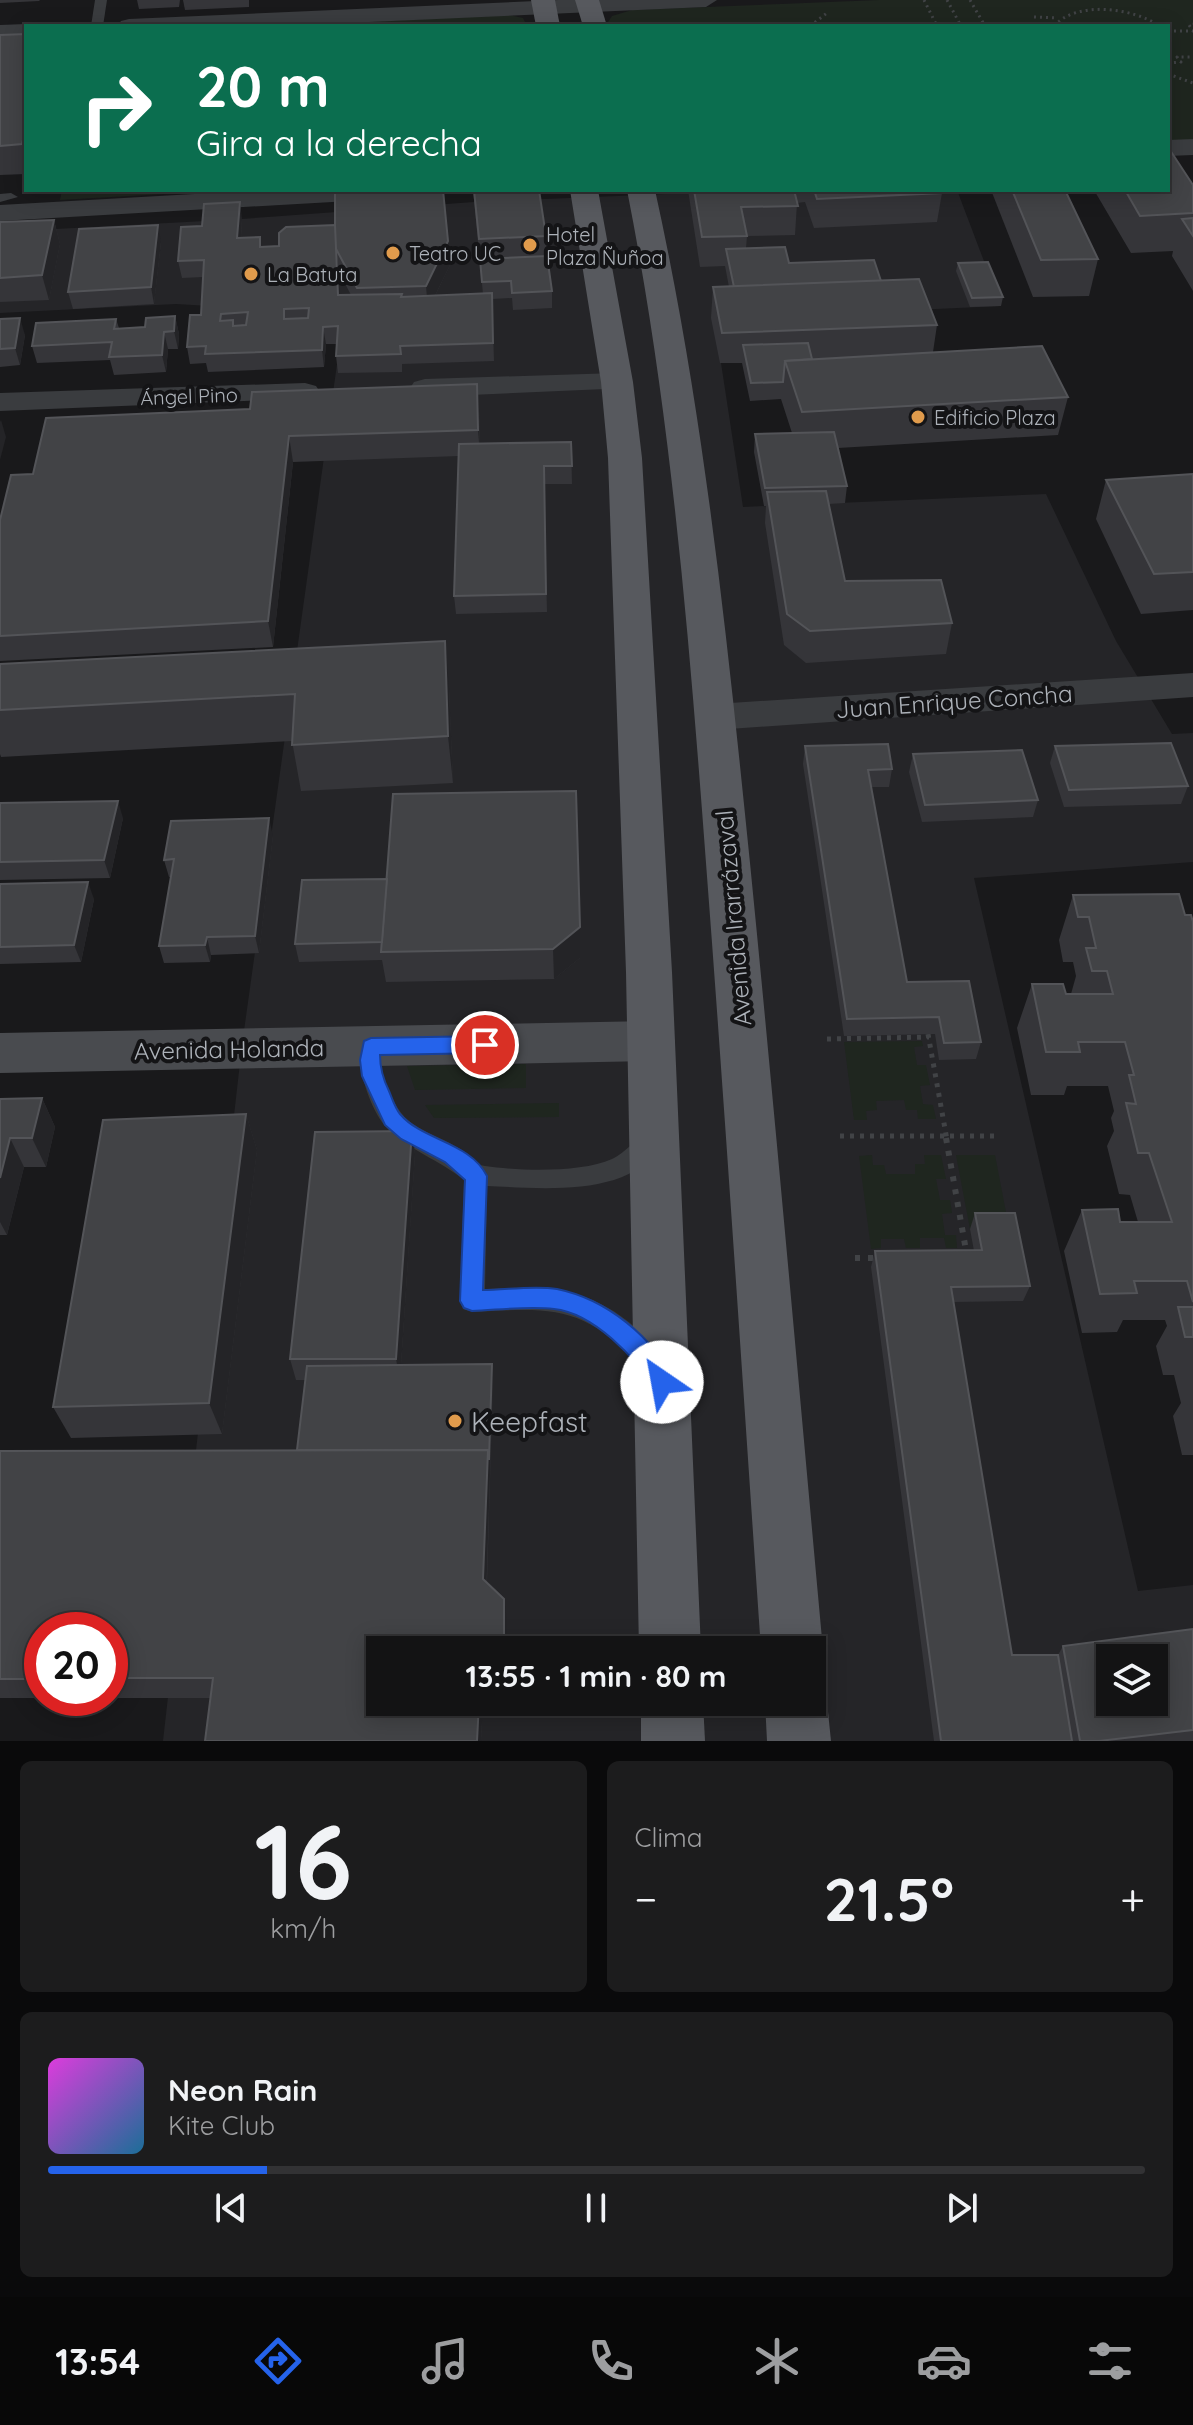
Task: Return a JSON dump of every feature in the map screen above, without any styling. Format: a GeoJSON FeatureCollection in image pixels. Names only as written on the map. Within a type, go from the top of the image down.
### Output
{"type":"FeatureCollection","features":[{"type":"Feature","properties":{"kind":"main road"},"geometry":{"type":"LineString","coordinates":[[584,192],[617,382],[626,490],[651,1041],[670,1636]]}},
{"type":"Feature","properties":{"kind":"main road","name":"Avenida Irarrázaval"},"geometry":{"type":"LineString","coordinates":[[641,192],[679,400],[715,717],[791,1636]]}},
{"type":"Feature","properties":{"kind":"main road"},"geometry":{"type":"LineString","coordinates":[[672,1716],[673,1741]]}},
{"type":"Feature","properties":{"kind":"main road"},"geometry":{"type":"LineString","coordinates":[[797,1716],[799,1741]]}},
{"type":"Feature","properties":{"kind":"street"},"geometry":{"type":"LineString","coordinates":[[184,24],[590,10],[706,0]]}},
{"type":"Feature","properties":{"kind":"street"},"geometry":{"type":"LineString","coordinates":[[0,32],[24,31]]}},
{"type":"Feature","properties":{"kind":"street"},"geometry":{"type":"LineString","coordinates":[[1170,148],[1193,147]]}},
{"type":"Feature","properties":{"kind":"street"},"geometry":{"type":"LineString","coordinates":[[4,202],[336,192]]}},
{"type":"Feature","properties":{"kind":"street"},"geometry":{"type":"LineString","coordinates":[[394,389],[617,382]]}},
{"type":"Feature","properties":{"kind":"street","name":"Ángel Pino"},"geometry":{"type":"LineString","coordinates":[[0,402],[331,391]]}},
{"type":"Feature","properties":{"kind":"street","name":"Juan Enrique Concha"},"geometry":{"type":"LineString","coordinates":[[715,717],[1193,685]]}},
{"type":"Feature","properties":{"kind":"street","name":"Avenida Holanda"},"geometry":{"type":"LineString","coordinates":[[0,1053],[651,1041]]}},
{"type":"Feature","properties":{"kind":"lane"},"geometry":{"type":"LineString","coordinates":[[97,24],[101,0]]}},
{"type":"Feature","properties":{"kind":"lane"},"geometry":{"type":"LineString","coordinates":[[0,44],[24,43]]}},
{"type":"Feature","properties":{"kind":"lane"},"geometry":{"type":"LineString","coordinates":[[371,1047],[372,1076],[392,1119],[409,1133],[452,1156],[476,1176],[602,1173],[639,1155],[654,1137]]}},
{"type":"Feature","properties":{"kind":"lane"},"geometry":{"type":"LineString","coordinates":[[476,1176],[472,1301],[555,1299],[586,1309],[638,1346],[651,1361],[662,1382]]}},
{"type":"Feature","properties":{"kind":"path"},"geometry":{"type":"LineString","coordinates":[[924,0],[936,24]]}},
{"type":"Feature","properties":{"kind":"path"},"geometry":{"type":"LineString","coordinates":[[947,0],[960,24]]}},
{"type":"Feature","properties":{"kind":"path"},"geometry":{"type":"LineString","coordinates":[[970,0],[984,24]]}},
{"type":"Feature","properties":{"kind":"path"},"geometry":{"type":"LineString","coordinates":[[1088,2],[1092,7]]}},
{"type":"Feature","properties":{"kind":"path"},"geometry":{"type":"LineString","coordinates":[[1055,24],[1065,12],[1092,7],[1134,12],[1156,24]]}},
{"type":"Feature","properties":{"kind":"path"},"geometry":{"type":"LineString","coordinates":[[813,24],[827,13]]}},
{"type":"Feature","properties":{"kind":"path"},"geometry":{"type":"LineString","coordinates":[[1034,17],[1057,18]]}},
{"type":"Feature","properties":{"kind":"path"},"geometry":{"type":"LineString","coordinates":[[1170,31],[1193,31],[1189,25],[1193,24]]}},
{"type":"Feature","properties":{"kind":"path"},"geometry":{"type":"LineString","coordinates":[[1170,63],[1181,62],[1177,57],[1193,57]]}},
{"type":"Feature","properties":{"kind":"path"},"geometry":{"type":"LineString","coordinates":[[1170,75],[1193,83]]}},
{"type":"Feature","properties":{"kind":"path"},"geometry":{"type":"LineString","coordinates":[[827,1039],[929,1036],[967,1257],[953,1257]]}},
{"type":"Feature","properties":{"kind":"path"},"geometry":{"type":"LineString","coordinates":[[840,1136],[999,1136]]}},
{"type":"Feature","properties":{"kind":"path"},"geometry":{"type":"LineString","coordinates":[[855,1258],[883,1258]]}},
{"type":"Feature","properties":{"kind":"shaded area"},"geometry":{"type":"Polygon","coordinates":[[[879,0],[1193,0],[1193,141],[1170,142],[1170,24],[609,24],[612,16],[632,10],[879,0]]]}},
{"type":"Feature","properties":{"kind":"shaded area"},"geometry":{"type":"Polygon","coordinates":[[[509,15],[523,18],[526,24],[320,24],[509,15]]]}},
{"type":"Feature","properties":{"kind":"shaded area"},"geometry":{"type":"Polygon","coordinates":[[[62,192],[198,192],[60,200],[62,192]]]}},
{"type":"Feature","properties":{"kind":"shaded area"},"geometry":{"type":"Polygon","coordinates":[[[718,192],[958,192],[1001,306],[914,310],[932,356],[721,363],[743,507],[1046,494],[1116,641],[1172,734],[1193,733],[1193,862],[974,878],[1138,1591],[1193,1585],[1193,1741],[163,1741],[242,1045],[344,314],[176,304],[0,313],[0,232],[474,202],[718,192]]]}},
{"type":"Feature","properties":{"kind":"shaded area"},"geometry":{"type":"Polygon","coordinates":[[[922,1041],[923,1046],[914,1047],[917,1065],[926,1065],[930,1085],[920,1086],[923,1104],[933,1105],[936,1119],[918,1119],[917,1110],[906,1110],[904,1100],[876,1101],[877,1110],[866,1111],[867,1120],[854,1120],[844,1042],[922,1041]]]}},
{"type":"Feature","properties":{"kind":"shaded area"},"geometry":{"type":"Polygon","coordinates":[[[526,1064],[526,1088],[415,1090],[407,1066],[526,1064]]]}},
{"type":"Feature","properties":{"kind":"shaded area"},"geometry":{"type":"Polygon","coordinates":[[[559,1103],[559,1117],[434,1118],[425,1105],[559,1103]]]}},
{"type":"Feature","properties":{"kind":"shaded area"},"geometry":{"type":"Polygon","coordinates":[[[872,1155],[873,1165],[884,1165],[886,1174],[915,1174],[915,1164],[925,1164],[924,1155],[941,1155],[946,1179],[936,1179],[940,1200],[950,1200],[952,1213],[942,1214],[945,1235],[956,1235],[957,1248],[946,1248],[944,1238],[920,1238],[920,1248],[906,1248],[904,1239],[881,1239],[881,1248],[871,1249],[859,1156],[872,1155]]]}},
{"type":"Feature","properties":{"kind":"shaded area"},"geometry":{"type":"Polygon","coordinates":[[[956,1155],[995,1155],[1009,1228],[970,1229],[956,1155]]]}},
{"type":"Feature","properties":{"kind":"building"},"geometry":{"type":"Polygon","coordinates":[[[24,34],[22,144],[0,146],[0,35],[24,34]]]}},
{"type":"Feature","properties":{"kind":"building"},"geometry":{"type":"Polygon","coordinates":[[[1170,150],[1193,185],[1193,213],[1140,216],[1126,192],[1170,192],[1170,150]]]}},
{"type":"Feature","properties":{"kind":"building","name":"Teatro UC"},"geometry":{"type":"Polygon","coordinates":[[[335,192],[443,192],[448,241],[426,286],[357,288],[335,247],[335,192]]]}},
{"type":"Feature","properties":{"kind":"building"},"geometry":{"type":"Polygon","coordinates":[[[474,192],[539,192],[546,236],[479,239],[474,192]]]}},
{"type":"Feature","properties":{"kind":"building"},"geometry":{"type":"Polygon","coordinates":[[[694,192],[794,192],[798,206],[741,207],[747,236],[702,237],[694,192]]]}},
{"type":"Feature","properties":{"kind":"building"},"geometry":{"type":"Polygon","coordinates":[[[815,192],[942,193],[817,199],[815,192]]]}},
{"type":"Feature","properties":{"kind":"building"},"geometry":{"type":"Polygon","coordinates":[[[1013,192],[1066,192],[1098,259],[1041,260],[1013,192]]]}},
{"type":"Feature","properties":{"kind":"building"},"geometry":{"type":"Polygon","coordinates":[[[240,202],[237,238],[260,237],[260,247],[279,246],[279,233],[286,227],[335,225],[338,295],[402,294],[401,297],[492,293],[493,343],[400,346],[401,354],[336,356],[338,326],[323,327],[322,350],[205,354],[206,346],[187,347],[190,315],[201,315],[204,260],[178,261],[181,227],[202,226],[204,204],[240,202]],[[309,308],[284,309],[284,319],[308,318],[309,308]],[[248,312],[221,314],[220,321],[233,320],[233,326],[246,325],[248,312]]]}},
{"type":"Feature","properties":{"kind":"building"},"geometry":{"type":"Polygon","coordinates":[[[1193,218],[1193,236],[1182,219],[1193,218]]]}},
{"type":"Feature","properties":{"kind":"building"},"geometry":{"type":"Polygon","coordinates":[[[54,220],[42,275],[0,278],[0,222],[54,220]]]}},
{"type":"Feature","properties":{"kind":"building"},"geometry":{"type":"Polygon","coordinates":[[[158,225],[151,287],[68,292],[79,229],[158,225]]]}},
{"type":"Feature","properties":{"kind":"building"},"geometry":{"type":"Polygon","coordinates":[[[785,247],[789,263],[874,260],[881,281],[734,287],[726,249],[785,247]]]}},
{"type":"Feature","properties":{"kind":"building"},"geometry":{"type":"Polygon","coordinates":[[[547,256],[552,291],[512,293],[511,281],[482,282],[480,259],[547,256]]]}},
{"type":"Feature","properties":{"kind":"building"},"geometry":{"type":"Polygon","coordinates":[[[988,262],[1003,297],[972,298],[958,263],[988,262]]]}},
{"type":"Feature","properties":{"kind":"building"},"geometry":{"type":"Polygon","coordinates":[[[919,279],[937,325],[722,333],[713,287],[919,279]]]}},
{"type":"Feature","properties":{"kind":"building"},"geometry":{"type":"Polygon","coordinates":[[[175,316],[174,331],[164,332],[162,355],[109,357],[112,342],[32,346],[36,323],[116,319],[114,329],[145,327],[146,318],[175,316]]]}},
{"type":"Feature","properties":{"kind":"building"},"geometry":{"type":"Polygon","coordinates":[[[20,318],[15,348],[0,349],[0,319],[20,318]]]}},
{"type":"Feature","properties":{"kind":"building"},"geometry":{"type":"Polygon","coordinates":[[[808,343],[812,359],[785,361],[783,382],[751,383],[743,345],[808,343]]]}},
{"type":"Feature","properties":{"kind":"building"},"geometry":{"type":"Polygon","coordinates":[[[1042,346],[1068,397],[802,412],[785,361],[1042,346]]]}},
{"type":"Feature","properties":{"kind":"building"},"geometry":{"type":"Polygon","coordinates":[[[477,384],[478,430],[289,436],[268,621],[0,636],[0,520],[11,475],[33,474],[46,418],[250,409],[252,392],[477,384]]]}},
{"type":"Feature","properties":{"kind":"building"},"geometry":{"type":"Polygon","coordinates":[[[834,432],[847,486],[765,488],[755,434],[834,432]]]}},
{"type":"Feature","properties":{"kind":"building"},"geometry":{"type":"Polygon","coordinates":[[[571,442],[572,466],[544,466],[546,594],[454,596],[459,444],[571,442]]]}},
{"type":"Feature","properties":{"kind":"building"},"geometry":{"type":"Polygon","coordinates":[[[1193,474],[1193,572],[1154,574],[1106,480],[1193,474]]]}},
{"type":"Feature","properties":{"kind":"building"},"geometry":{"type":"Polygon","coordinates":[[[826,491],[845,581],[941,580],[952,623],[810,631],[787,614],[767,492],[826,491]]]}},
{"type":"Feature","properties":{"kind":"building"},"geometry":{"type":"Polygon","coordinates":[[[445,641],[448,736],[292,745],[295,694],[0,710],[0,664],[445,641]]]}},
{"type":"Feature","properties":{"kind":"building"},"geometry":{"type":"Polygon","coordinates":[[[1171,743],[1188,786],[1069,790],[1055,746],[1171,743]]]}},
{"type":"Feature","properties":{"kind":"building"},"geometry":{"type":"Polygon","coordinates":[[[888,744],[892,769],[868,770],[907,982],[969,981],[981,1042],[944,1043],[939,1017],[847,1019],[805,746],[888,744]]]}},
{"type":"Feature","properties":{"kind":"building"},"geometry":{"type":"Polygon","coordinates":[[[1022,750],[1038,800],[925,805],[913,754],[1022,750]]]}},
{"type":"Feature","properties":{"kind":"building"},"geometry":{"type":"Polygon","coordinates":[[[576,791],[580,927],[553,949],[381,952],[393,794],[576,791]]]}},
{"type":"Feature","properties":{"kind":"building"},"geometry":{"type":"Polygon","coordinates":[[[118,801],[104,860],[0,862],[0,803],[118,801]]]}},
{"type":"Feature","properties":{"kind":"building"},"geometry":{"type":"Polygon","coordinates":[[[269,818],[255,936],[207,937],[205,945],[159,946],[174,859],[164,860],[171,821],[269,818]]]}},
{"type":"Feature","properties":{"kind":"building"},"geometry":{"type":"Polygon","coordinates":[[[387,879],[382,942],[295,944],[302,880],[387,879]]]}},
{"type":"Feature","properties":{"kind":"building"},"geometry":{"type":"Polygon","coordinates":[[[88,882],[74,945],[0,947],[0,884],[88,882]]]}},
{"type":"Feature","properties":{"kind":"building"},"geometry":{"type":"Polygon","coordinates":[[[1179,894],[1185,915],[1191,915],[1193,922],[1193,1302],[1187,1281],[1134,1281],[1137,1293],[1100,1294],[1082,1210],[1118,1209],[1120,1222],[1172,1222],[1149,1153],[1138,1153],[1126,1103],[1136,1104],[1129,1075],[1134,1075],[1125,1042],[1078,1042],[1080,1052],[1046,1052],[1032,984],[1063,984],[1066,994],[1113,994],[1107,971],[1092,971],[1086,948],[1096,948],[1089,917],[1078,917],[1073,895],[1179,894]]]}},
{"type":"Feature","properties":{"kind":"building"},"geometry":{"type":"Polygon","coordinates":[[[42,1098],[32,1138],[10,1138],[0,1178],[0,1099],[42,1098]]]}},
{"type":"Feature","properties":{"kind":"building"},"geometry":{"type":"Polygon","coordinates":[[[246,1114],[209,1403],[53,1407],[103,1120],[246,1114]]]}},
{"type":"Feature","properties":{"kind":"building"},"geometry":{"type":"Polygon","coordinates":[[[412,1131],[396,1359],[290,1359],[315,1132],[412,1131]]]}},
{"type":"Feature","properties":{"kind":"building"},"geometry":{"type":"Polygon","coordinates":[[[975,1213],[1015,1213],[1030,1286],[951,1287],[1012,1655],[1058,1655],[1072,1741],[941,1741],[875,1251],[982,1250],[975,1213]]]}},
{"type":"Feature","properties":{"kind":"building"},"geometry":{"type":"Polygon","coordinates":[[[1178,1307],[1193,1307],[1193,1337],[1185,1337],[1178,1307]]]}},
{"type":"Feature","properties":{"kind":"building"},"geometry":{"type":"Polygon","coordinates":[[[492,1364],[489,1460],[488,1450],[297,1450],[307,1366],[492,1364]]]}},
{"type":"Feature","properties":{"kind":"building"},"geometry":{"type":"Polygon","coordinates":[[[488,1450],[483,1579],[504,1599],[504,1636],[366,1636],[366,1716],[478,1716],[477,1741],[205,1741],[213,1678],[128,1678],[128,1612],[24,1612],[24,1679],[0,1679],[0,1451],[488,1450]]]}},
{"type":"Feature","properties":{"kind":"building"},"geometry":{"type":"Polygon","coordinates":[[[1193,1629],[1193,1730],[1080,1741],[1063,1646],[1193,1629]]]}},
{"type":"Feature","properties":{"kind":"place","name":"Hotel Plaza Ñuñoa"},"geometry":{"type":"Point","coordinates":[530,245]}},
{"type":"Feature","properties":{"kind":"place","name":"Teatro UC"},"geometry":{"type":"Point","coordinates":[393,253]}},
{"type":"Feature","properties":{"kind":"place","name":"La Batuta"},"geometry":{"type":"Point","coordinates":[251,274]}},
{"type":"Feature","properties":{"kind":"place","name":"Edificio Plaza"},"geometry":{"type":"Point","coordinates":[918,417]}},
{"type":"Feature","properties":{"kind":"place","name":"Keepfast"},"geometry":{"type":"Point","coordinates":[455,1421]}},
{"type":"Feature","properties":{"kind":"route"},"geometry":{"type":"LineString","coordinates":[[485,1045],[371,1047],[370,1060],[380,1098],[392,1119],[409,1133],[431,1142],[452,1156],[476,1176],[472,1301],[555,1299],[586,1309],[638,1346],[651,1361],[662,1382]]}}]}
